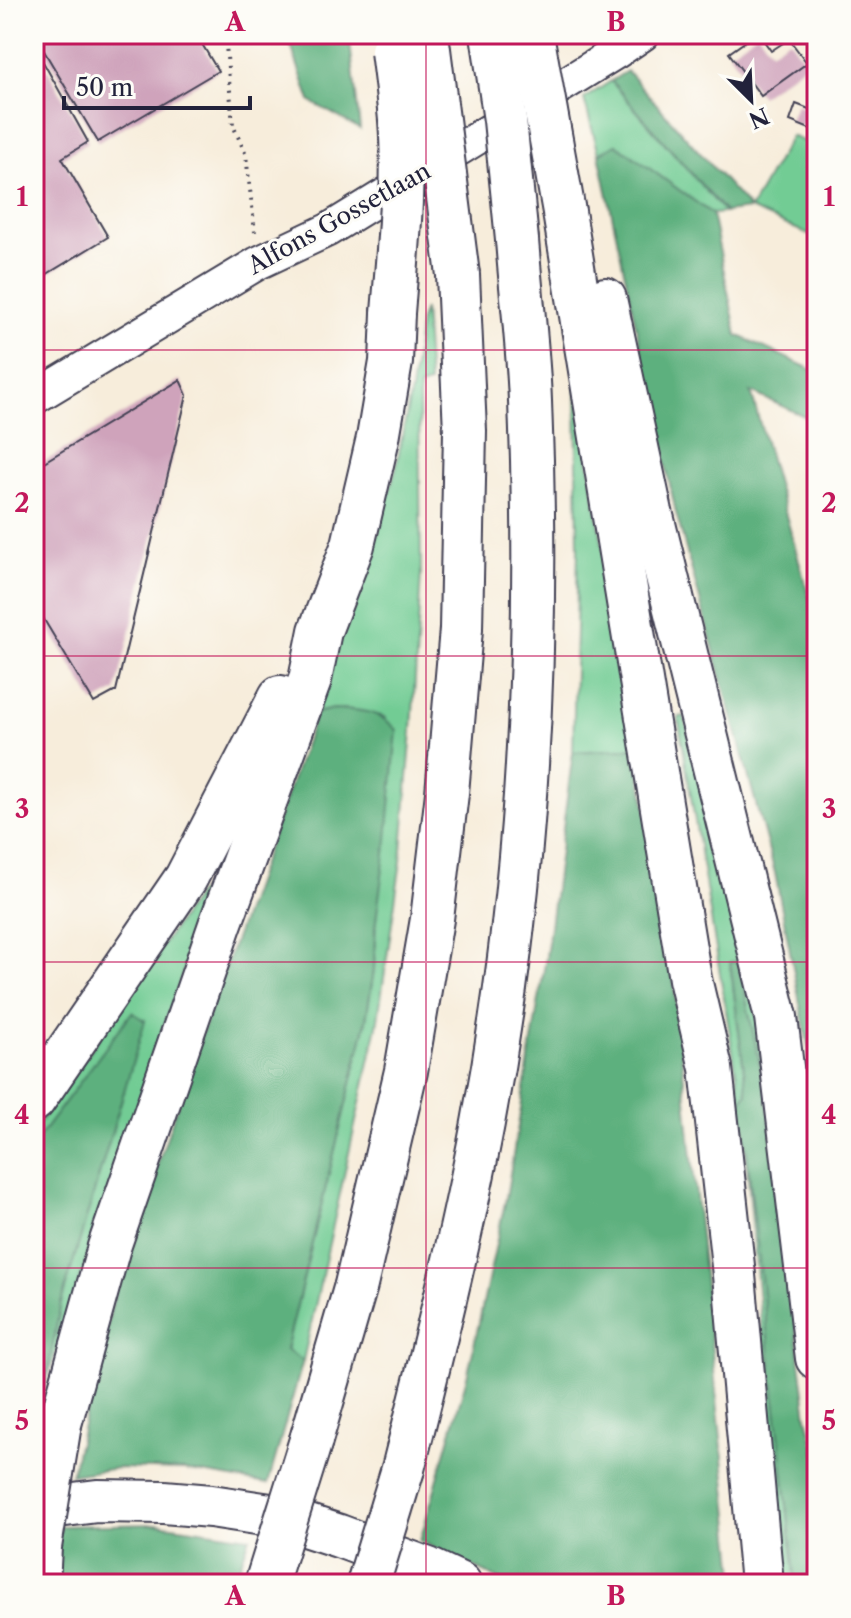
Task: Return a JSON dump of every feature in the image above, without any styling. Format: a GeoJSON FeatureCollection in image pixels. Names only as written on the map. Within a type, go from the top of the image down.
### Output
{"type":"FeatureCollection","features":[{"type":"Feature","properties":{"kind":"highway"},"geometry":{"type":"LineString","coordinates":[[368,1584],[403,1469],[451,1277],[484,1121],[507,969],[523,821],[531,684],[533,524],[530,398],[505,120],[492,34]]}},
{"type":"Feature","properties":{"kind":"highway"},"geometry":{"type":"LineString","coordinates":[[532,34],[776,1017],[817,1358]]}},
{"type":"Feature","properties":{"kind":"highway"},"geometry":{"type":"LineString","coordinates":[[547,34],[690,979],[711,1068],[734,1275],[762,1584]]}},
{"type":"Feature","properties":{"kind":"highway"},"geometry":{"type":"LineString","coordinates":[[266,1584],[356,1285],[406,1071],[434,903],[447,793],[461,629],[465,431],[458,275],[403,40]]}},
{"type":"Feature","properties":{"kind":"highway"},"geometry":{"type":"LineString","coordinates":[[38,1584],[40,1547],[60,1424],[109,1247],[220,925],[310,680],[320,631],[353,545],[378,438],[391,362],[399,237],[403,40]]}},
{"type":"Feature","properties":{"kind":"highway"},"geometry":{"type":"LineString","coordinates":[[34,1100],[186,878],[292,674],[320,631]]}},
{"type":"Feature","properties":{"kind":"highway"},"geometry":{"type":"LineString","coordinates":[[34,1509],[97,1501],[164,1502],[277,1516],[428,1569],[460,1584]]}},
{"type":"Feature","properties":{"kind":"street","name":"Alfons Gossetlaan"},"geometry":{"type":"LineString","coordinates":[[34,398],[258,263],[328,230],[643,34]]}},
{"type":"Feature","properties":{"kind":"path"},"geometry":{"type":"LineString","coordinates":[[225,34],[233,125],[246,155],[258,263]]}},
{"type":"Feature","properties":{"kind":"green space"},"geometry":{"type":"Polygon","coordinates":[[[287,34],[349,34],[360,129],[310,101],[287,34]]]}},
{"type":"Feature","properties":{"kind":"green space"},"geometry":{"type":"Polygon","coordinates":[[[627,71],[750,209],[725,212],[611,81],[627,71]]]}},
{"type":"Feature","properties":{"kind":"green space"},"geometry":{"type":"Polygon","coordinates":[[[611,81],[725,213],[712,214],[616,144],[599,154],[584,99],[611,81]]]}},
{"type":"Feature","properties":{"kind":"green space"},"geometry":{"type":"Polygon","coordinates":[[[791,136],[817,147],[817,238],[750,209],[791,136]]]}},
{"type":"Feature","properties":{"kind":"green space"},"geometry":{"type":"Polygon","coordinates":[[[616,144],[712,214],[737,335],[817,372],[817,422],[751,392],[817,625],[817,1123],[810,1056],[775,873],[676,513],[599,154],[616,144]]]}},
{"type":"Feature","properties":{"kind":"green space"},"geometry":{"type":"Polygon","coordinates":[[[424,309],[429,384],[419,387],[421,574],[401,861],[377,1026],[303,1361],[286,1350],[365,1026],[374,970],[385,717],[351,710],[316,713],[368,568],[396,468],[424,309]]]}},
{"type":"Feature","properties":{"kind":"green space"},"geometry":{"type":"Polygon","coordinates":[[[576,384],[636,748],[573,752],[578,549],[576,384]]]}},
{"type":"Feature","properties":{"kind":"green space"},"geometry":{"type":"Polygon","coordinates":[[[333,709],[375,714],[397,730],[375,928],[374,969],[365,1026],[286,1350],[303,1361],[268,1484],[184,1470],[118,1468],[71,1475],[116,1288],[209,1012],[316,713],[333,709]]]}},
{"type":"Feature","properties":{"kind":"green space"},"geometry":{"type":"Polygon","coordinates":[[[684,716],[757,1017],[767,1098],[730,963],[747,1093],[741,1102],[678,717],[684,716]]]}},
{"type":"Feature","properties":{"kind":"green space"},"geometry":{"type":"Polygon","coordinates":[[[636,748],[672,963],[736,1584],[509,1584],[420,1541],[468,1373],[506,1198],[546,957],[573,752],[636,748]]]}},
{"type":"Feature","properties":{"kind":"green space"},"geometry":{"type":"Polygon","coordinates":[[[198,893],[210,896],[44,1388],[61,1303],[145,1020],[132,1013],[34,1144],[34,1129],[198,893]]]}},
{"type":"Feature","properties":{"kind":"green space"},"geometry":{"type":"Polygon","coordinates":[[[738,961],[767,1098],[807,1417],[817,1458],[817,1584],[796,1584],[741,1102],[747,1093],[730,962],[738,961]]]}},
{"type":"Feature","properties":{"kind":"green space"},"geometry":{"type":"Polygon","coordinates":[[[132,1012],[145,1021],[61,1303],[34,1439],[34,1144],[132,1012]]]}},
{"type":"Feature","properties":{"kind":"green space"},"geometry":{"type":"Polygon","coordinates":[[[741,1102],[796,1584],[785,1584],[741,1102]]]}},
{"type":"Feature","properties":{"kind":"green space"},"geometry":{"type":"Polygon","coordinates":[[[158,1524],[250,1537],[234,1584],[52,1584],[60,1526],[158,1524]]]}},
{"type":"Feature","properties":{"kind":"building"},"geometry":{"type":"Polygon","coordinates":[[[34,34],[196,34],[218,71],[98,142],[34,34]]]}},
{"type":"Feature","properties":{"kind":"building"},"geometry":{"type":"Polygon","coordinates":[[[756,34],[771,51],[789,39],[807,63],[761,96],[729,53],[756,34]]]}},
{"type":"Feature","properties":{"kind":"building"},"geometry":{"type":"Polygon","coordinates":[[[42,60],[88,142],[62,158],[108,237],[34,282],[34,64],[42,60]]]}},
{"type":"Feature","properties":{"kind":"building"},"geometry":{"type":"Polygon","coordinates":[[[796,104],[817,112],[817,132],[790,121],[796,104]]]}},
{"type":"Feature","properties":{"kind":"building"},"geometry":{"type":"Polygon","coordinates":[[[180,380],[187,395],[116,691],[94,703],[34,603],[34,468],[180,380]]]}}]}
